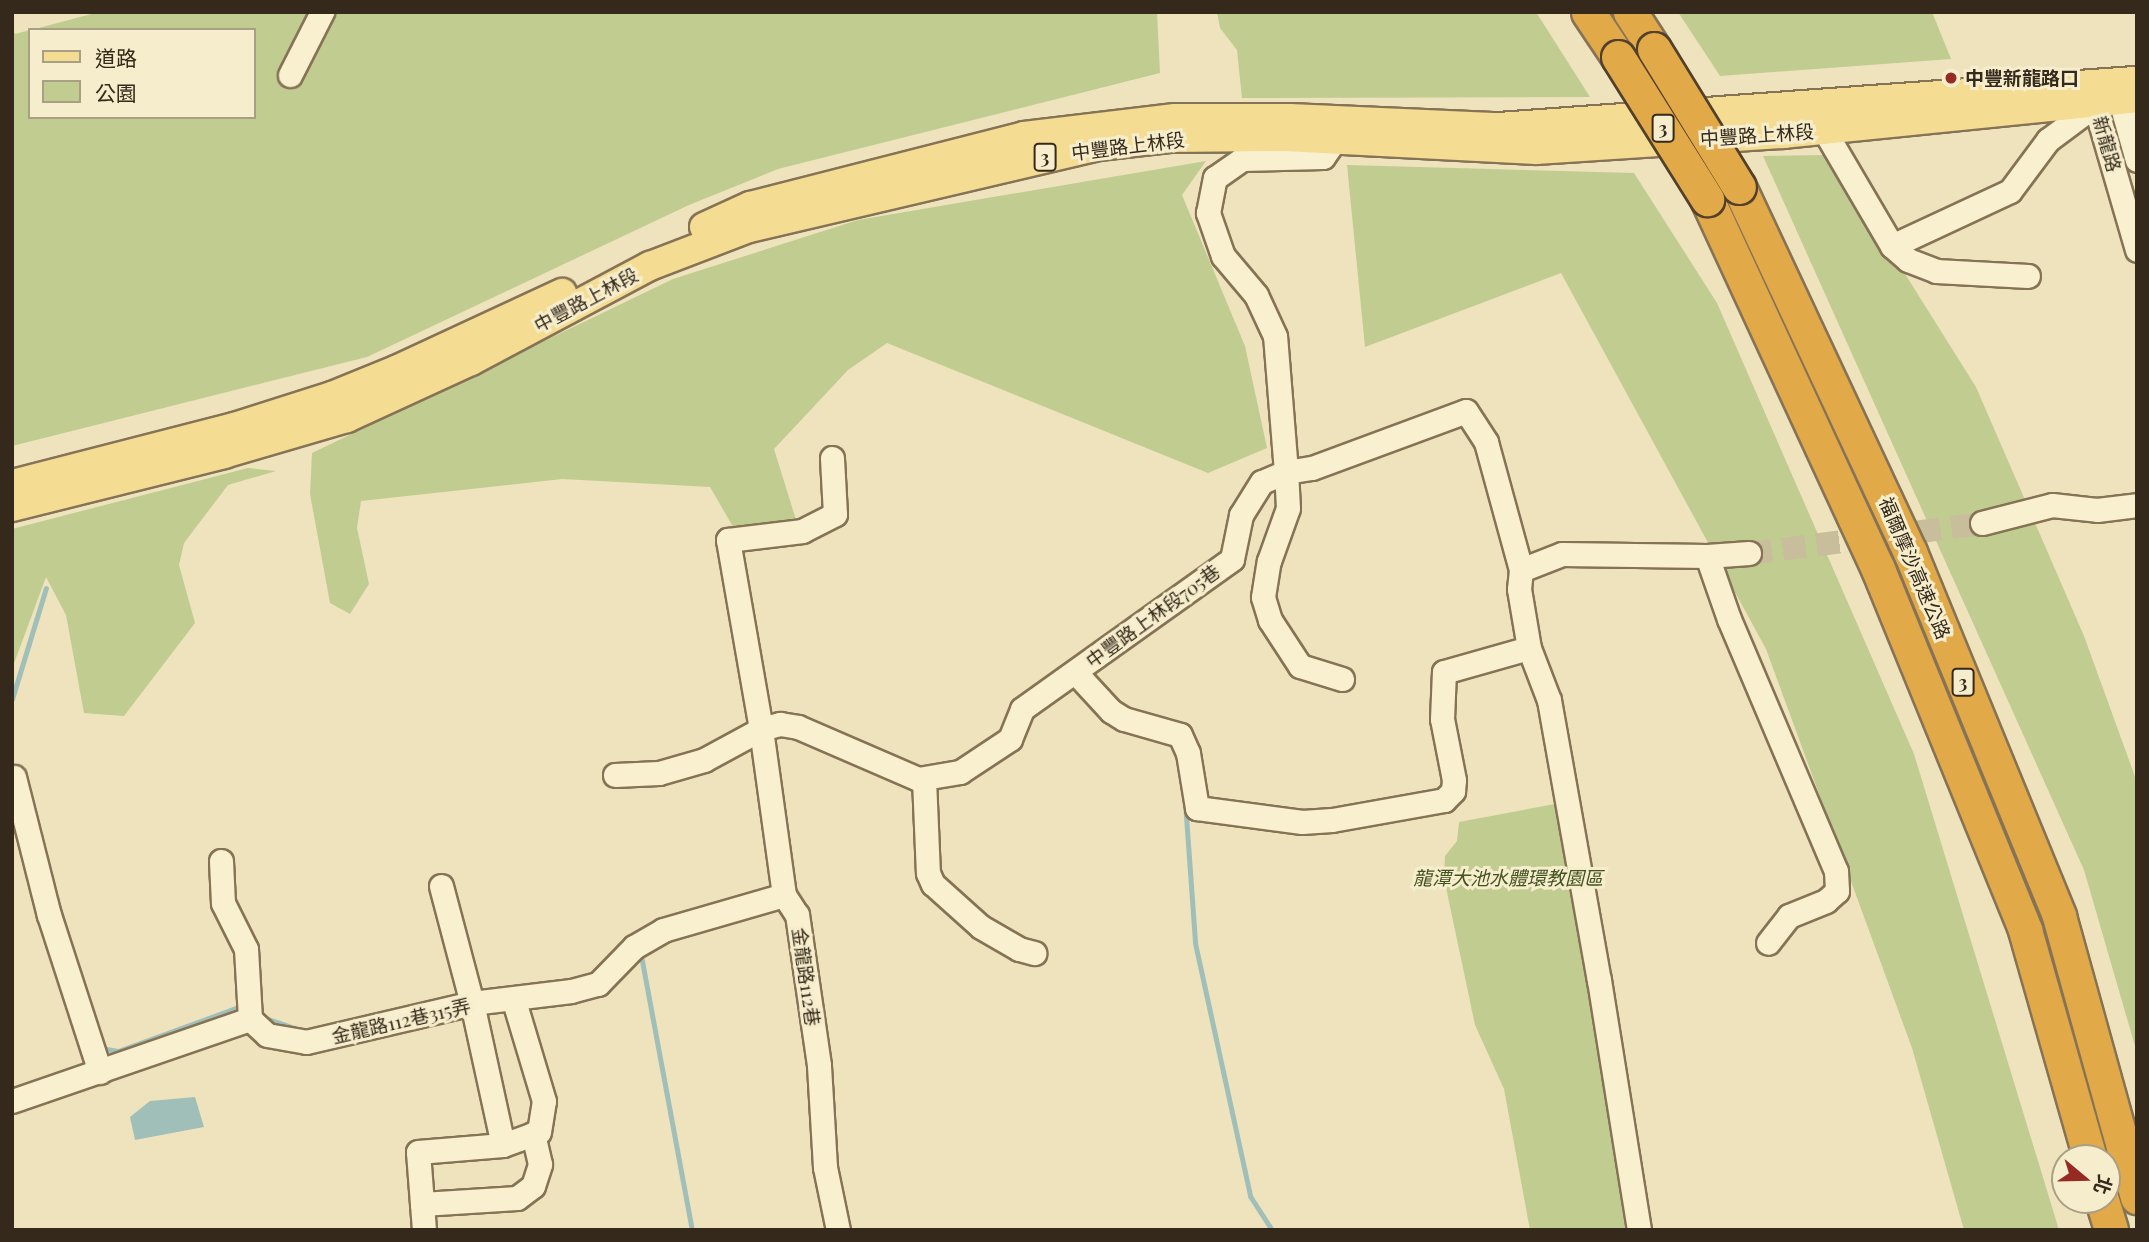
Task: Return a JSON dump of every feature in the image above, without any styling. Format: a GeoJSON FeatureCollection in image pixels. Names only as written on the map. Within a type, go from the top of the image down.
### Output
{"type":"FeatureCollection","features":[{"type":"Feature","properties":{"kind":"highway","name":"福爾摩沙高速公路"},"geometry":{"type":"LineString","coordinates":[[1588,12],[1707,199],[1878,569],[2025,930],[2086,1144]]}},
{"type":"Feature","properties":{"kind":"highway","name":"福爾摩沙高速公路"},"geometry":{"type":"LineString","coordinates":[[1630,12],[1739,187],[1910,552],[2059,916],[2137,1197]]}},
{"type":"Feature","properties":{"kind":"main road","name":"中豐路上林段"},"geometry":{"type":"LineString","coordinates":[[12,484],[234,427],[332,396],[398,369],[750,206],[1024,136],[1175,118],[1536,150],[1824,130],[2117,94]]}},
{"type":"Feature","properties":{"kind":"main road","name":"中豐路上林段"},"geometry":{"type":"LineString","coordinates":[[12,507],[224,454],[346,418],[471,361],[650,266],[749,228],[1099,146],[1170,138],[1333,130],[1499,127],[2117,94]]}},
{"type":"Feature","properties":{"kind":"street"},"geometry":{"type":"LineString","coordinates":[[290,75],[322,12]]}},
{"type":"Feature","properties":{"kind":"street"},"geometry":{"type":"LineString","coordinates":[[1892,246],[2010,191],[2048,141],[2117,94]]}},
{"type":"Feature","properties":{"kind":"street","name":"新龍路"},"geometry":{"type":"LineString","coordinates":[[2117,94],[2137,160]]}},
{"type":"Feature","properties":{"kind":"street","name":"新龍路"},"geometry":{"type":"LineString","coordinates":[[2117,94],[2137,250]]}},
{"type":"Feature","properties":{"kind":"street"},"geometry":{"type":"LineString","coordinates":[[1333,130],[1323,157],[1242,159],[1215,178],[1208,213],[1223,256],[1256,295],[1275,336],[1288,508],[1269,561],[1263,597],[1270,620],[1300,666],[1342,679]]}},
{"type":"Feature","properties":{"kind":"street"},"geometry":{"type":"LineString","coordinates":[[1824,130],[1892,246],[1908,260],[1937,271],[2028,276]]}},
{"type":"Feature","properties":{"kind":"street","name":"中豐路上林段705巷"},"geometry":{"type":"LineString","coordinates":[[924,779],[960,772],[1010,739],[1022,709],[1232,559],[1241,515],[1262,482],[1286,472],[1312,468],[1466,411],[1486,442],[1521,570]]}},
{"type":"Feature","properties":{"kind":"street","name":"金龍路112巷"},"geometry":{"type":"LineString","coordinates":[[832,458],[835,514],[802,531],[728,540],[761,729],[784,895],[797,915],[820,1065],[825,1167],[838,1230]]}},
{"type":"Feature","properties":{"kind":"street"},"geometry":{"type":"LineString","coordinates":[[1982,523],[2052,505],[2097,510],[2137,505]]}},
{"type":"Feature","properties":{"kind":"street"},"geometry":{"type":"LineString","coordinates":[[1639,1230],[1599,980],[1549,700],[1529,648],[1519,589],[1521,570],[1562,554],[1707,556],[1749,553]]}},
{"type":"Feature","properties":{"kind":"street"},"geometry":{"type":"LineString","coordinates":[[1707,556],[1729,620],[1836,871],[1837,891],[1825,901],[1789,916],[1768,943]]}},
{"type":"Feature","properties":{"kind":"street"},"geometry":{"type":"LineString","coordinates":[[1075,672],[1111,712],[1124,719],[1180,735],[1188,753],[1197,808],[1302,822],[1332,820],[1444,800],[1453,791],[1454,780],[1442,719],[1444,672],[1529,648]]}},
{"type":"Feature","properties":{"kind":"street"},"geometry":{"type":"LineString","coordinates":[[615,775],[659,773],[704,760],[761,729],[779,724],[799,727],[924,779],[928,873],[933,884],[981,927],[1019,949],[1034,953]]}},
{"type":"Feature","properties":{"kind":"street"},"geometry":{"type":"LineString","coordinates":[[14,777],[49,915],[100,1072]]}},
{"type":"Feature","properties":{"kind":"street"},"geometry":{"type":"LineString","coordinates":[[12,1101],[250,1019],[246,949],[223,903],[221,861]]}},
{"type":"Feature","properties":{"kind":"street"},"geometry":{"type":"LineString","coordinates":[[441,886],[472,1003],[503,1145]]}},
{"type":"Feature","properties":{"kind":"street","name":"金龍路112巷315弄"},"geometry":{"type":"LineString","coordinates":[[250,1019],[267,1035],[306,1042],[472,1003],[514,1001],[598,984],[634,947],[663,930],[784,895]]}},
{"type":"Feature","properties":{"kind":"street"},"geometry":{"type":"LineString","coordinates":[[424,1230],[418,1152],[503,1145],[539,1132],[544,1101],[514,1001]]}},
{"type":"Feature","properties":{"kind":"street"},"geometry":{"type":"LineString","coordinates":[[422,1203],[517,1198],[533,1186],[540,1164],[533,1134]]}},
{"type":"Feature","properties":{"kind":"green space"},"geometry":{"type":"Polygon","coordinates":[[[99,12],[1157,12],[1160,73],[778,169],[689,205],[367,357],[12,446],[12,29],[15,34],[28,31],[28,119],[256,119],[256,28],[39,28],[99,12]]]}},
{"type":"Feature","properties":{"kind":"green space"},"geometry":{"type":"Polygon","coordinates":[[[1217,12],[1536,12],[1590,97],[1242,98],[1237,50],[1220,28],[1217,12]]]}},
{"type":"Feature","properties":{"kind":"green space"},"geometry":{"type":"Polygon","coordinates":[[[1678,12],[1932,12],[1951,59],[1720,76],[1678,12]]]}},
{"type":"Feature","properties":{"kind":"green space"},"geometry":{"type":"Polygon","coordinates":[[[1825,155],[1875,226],[1976,387],[2084,636],[2133,771],[2137,784],[2137,1053],[2084,870],[1763,156],[1825,155]]]}},
{"type":"Feature","properties":{"kind":"green space"},"geometry":{"type":"Polygon","coordinates":[[[1206,161],[1182,195],[1245,346],[1267,448],[1208,473],[887,343],[848,370],[774,449],[797,523],[739,537],[710,487],[562,479],[361,501],[357,528],[369,584],[350,614],[330,603],[310,494],[312,453],[673,279],[858,220],[1206,161]]]}},
{"type":"Feature","properties":{"kind":"green space"},"geometry":{"type":"Polygon","coordinates":[[[1347,165],[1634,173],[1717,303],[1914,754],[2051,1204],[2051,1214],[2054,1214],[2059,1230],[1964,1230],[1912,1048],[1766,649],[1561,273],[1365,347],[1347,165]]]}},
{"type":"Feature","properties":{"kind":"green space"},"geometry":{"type":"Polygon","coordinates":[[[248,468],[276,471],[228,485],[184,543],[179,565],[195,623],[124,716],[84,713],[66,615],[46,577],[12,669],[12,529],[248,468]]]}},
{"type":"Feature","properties":{"kind":"green space","name":"龍潭大池水體環教園區"},"geometry":{"type":"Polygon","coordinates":[[[1560,803],[1630,1230],[1530,1230],[1504,1089],[1475,1025],[1444,878],[1445,856],[1457,841],[1459,822],[1560,803]]]}},
{"type":"Feature","properties":{"kind":"water"},"geometry":{"type":"Polygon","coordinates":[[[195,1097],[204,1127],[135,1140],[130,1117],[150,1101],[195,1097]]]}},
{"type":"Feature","properties":{"kind":"waterway"},"geometry":{"type":"LineString","coordinates":[[12,699],[46,588]]}},
{"type":"Feature","properties":{"kind":"waterway"},"geometry":{"type":"LineString","coordinates":[[1185,802],[1195,943],[1250,1196],[1272,1230]]}},
{"type":"Feature","properties":{"kind":"waterway"},"geometry":{"type":"LineString","coordinates":[[55,894],[68,938]]}},
{"type":"Feature","properties":{"kind":"waterway"},"geometry":{"type":"LineString","coordinates":[[640,950],[692,1230]]}},
{"type":"Feature","properties":{"kind":"waterway"},"geometry":{"type":"LineString","coordinates":[[101,1048],[118,1051],[236,1008],[243,1010]]}},
{"type":"Feature","properties":{"kind":"waterway"},"geometry":{"type":"LineString","coordinates":[[262,1017],[299,1030]]}},
{"type":"Feature","properties":{"kind":"tunnel"},"geometry":{"type":"LineString","coordinates":[[1749,553],[1982,523]]}},
{"type":"Feature","properties":{"kind":"place","name":"中豐新龍路口"},"geometry":{"type":"Point","coordinates":[1951,78]}}]}
